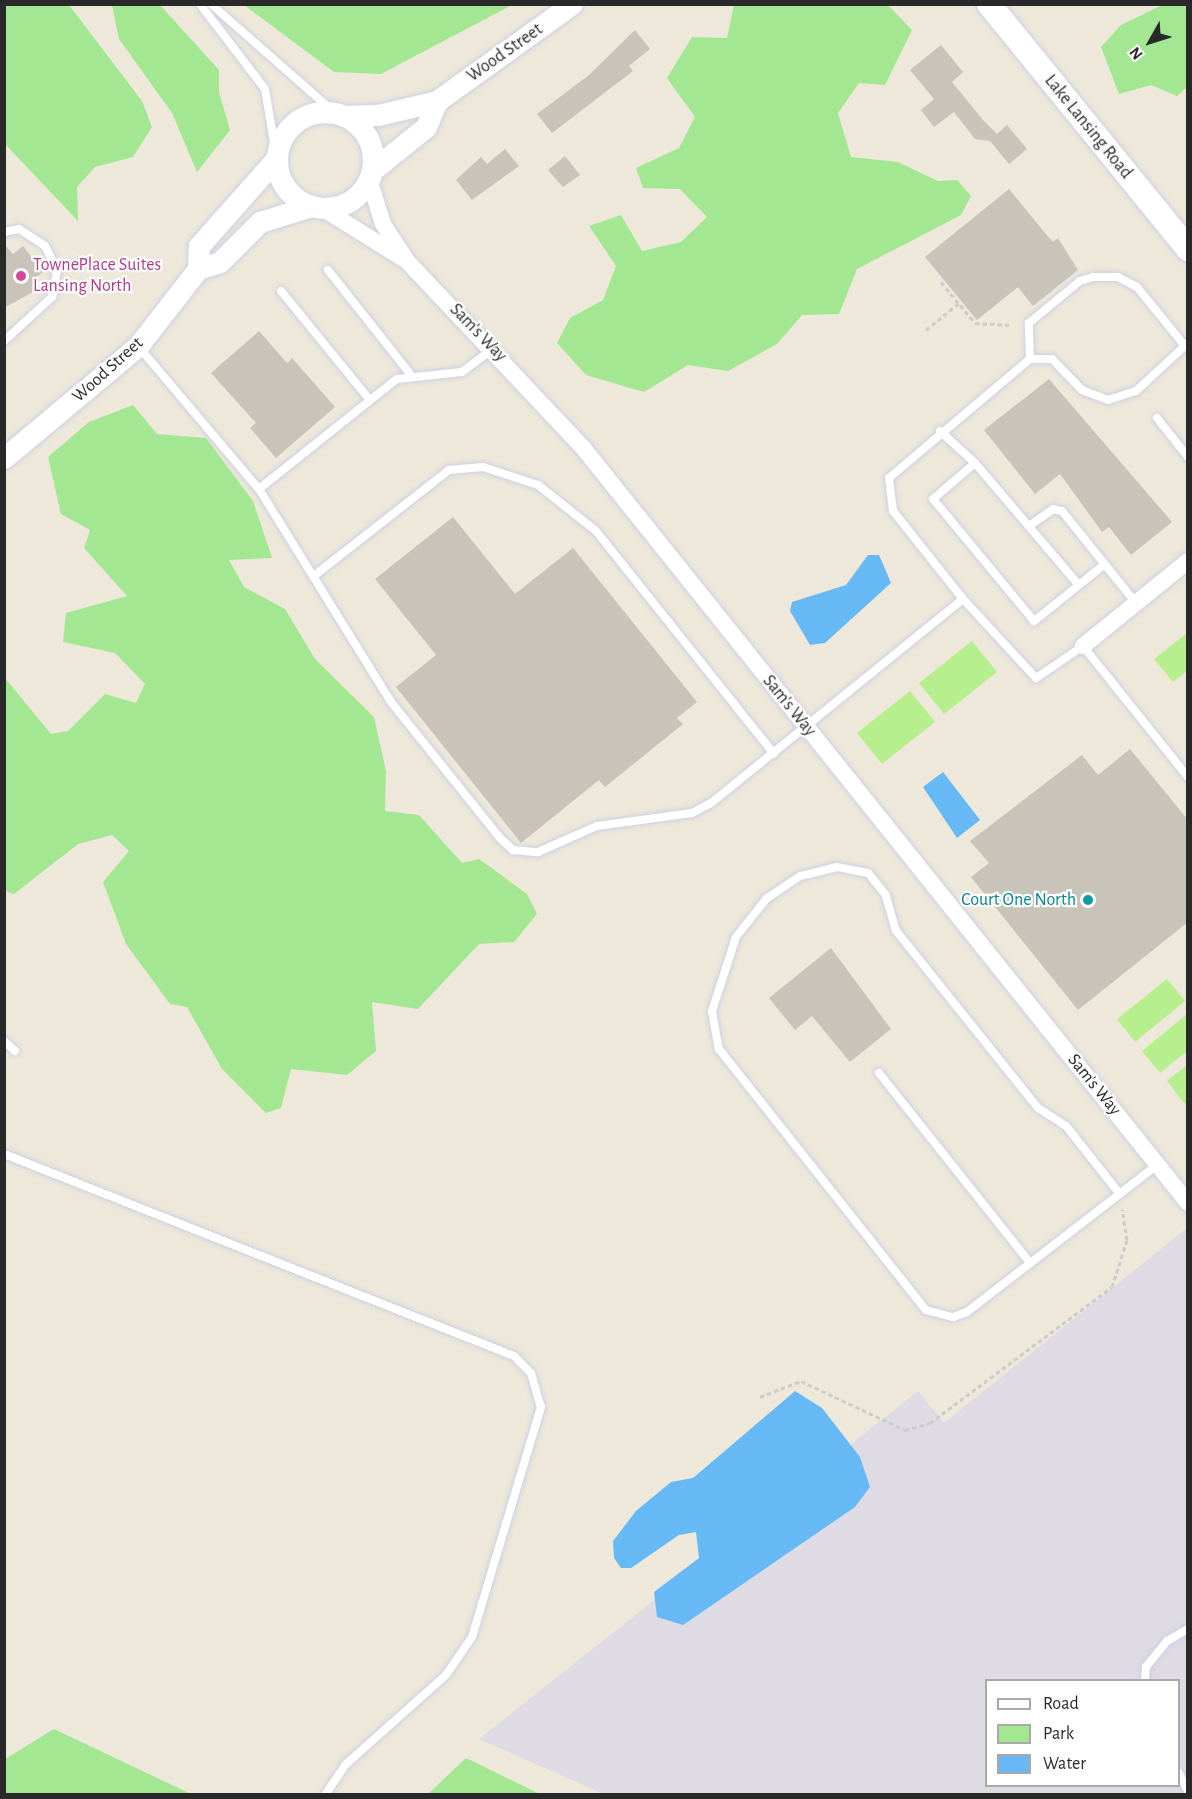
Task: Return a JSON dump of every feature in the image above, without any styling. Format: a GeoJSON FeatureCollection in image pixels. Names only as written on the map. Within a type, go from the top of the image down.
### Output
{"type":"FeatureCollection","features":[{"type":"Feature","properties":{"kind":"main road","name":"Lake Lansing Road"},"geometry":{"type":"LineString","coordinates":[[988,4],[1188,249]]}},
{"type":"Feature","properties":{"kind":"street","name":"Wood Street"},"geometry":{"type":"LineString","coordinates":[[340,115],[378,115],[437,101],[572,4]]}},
{"type":"Feature","properties":{"kind":"street","name":"Wood Street"},"geometry":{"type":"LineString","coordinates":[[372,175],[426,127],[437,101]]}},
{"type":"Feature","properties":{"kind":"street"},"geometry":{"type":"LineString","coordinates":[[340,115],[363,131],[372,175],[345,202],[315,207],[287,188],[276,156],[280,139],[295,122],[340,115]]}},
{"type":"Feature","properties":{"kind":"street","name":"Wood Street"},"geometry":{"type":"LineString","coordinates":[[198,269],[199,246],[276,156]]}},
{"type":"Feature","properties":{"kind":"street","name":"Sam's Way"},"geometry":{"type":"LineString","coordinates":[[372,175],[383,224],[407,261],[494,347],[584,449],[1188,1203]]}},
{"type":"Feature","properties":{"kind":"street","name":"Wood Street"},"geometry":{"type":"LineString","coordinates":[[4,458],[138,346],[198,269],[220,262],[260,222],[315,207]]}},
{"type":"Feature","properties":{"kind":"street","name":"Sam's Way"},"geometry":{"type":"LineString","coordinates":[[315,207],[407,261]]}},
{"type":"Feature","properties":{"kind":"street"},"geometry":{"type":"LineString","coordinates":[[1083,646],[1188,561]]}},
{"type":"Feature","properties":{"kind":"lane"},"geometry":{"type":"LineString","coordinates":[[200,4],[265,89],[276,156]]}},
{"type":"Feature","properties":{"kind":"lane"},"geometry":{"type":"LineString","coordinates":[[210,4],[340,115]]}},
{"type":"Feature","properties":{"kind":"lane"},"geometry":{"type":"LineString","coordinates":[[4,232],[19,229],[45,246],[57,270],[52,297],[4,341]]}},
{"type":"Feature","properties":{"kind":"lane"},"geometry":{"type":"LineString","coordinates":[[328,270],[410,374]]}},
{"type":"Feature","properties":{"kind":"lane"},"geometry":{"type":"LineString","coordinates":[[1030,359],[1029,323],[1080,281],[1093,277],[1118,277],[1137,287],[1186,344],[1136,391],[1108,400],[1082,390],[1052,359],[1030,359],[899,465],[889,478],[887,495],[893,511],[963,599],[1036,678],[1083,646],[1188,777]]}},
{"type":"Feature","properties":{"kind":"lane"},"geometry":{"type":"LineString","coordinates":[[282,291],[369,399]]}},
{"type":"Feature","properties":{"kind":"lane"},"geometry":{"type":"LineString","coordinates":[[138,346],[260,489],[391,702],[513,850],[538,852],[597,826],[692,813],[807,728],[963,599]]}},
{"type":"Feature","properties":{"kind":"lane"},"geometry":{"type":"LineString","coordinates":[[260,489],[369,399],[410,374],[462,372],[494,347]]}},
{"type":"Feature","properties":{"kind":"lane"},"geometry":{"type":"LineString","coordinates":[[1156,418],[1188,456]]}},
{"type":"Feature","properties":{"kind":"lane"},"geometry":{"type":"LineString","coordinates":[[940,431],[975,463],[1079,585]]}},
{"type":"Feature","properties":{"kind":"lane"},"geometry":{"type":"LineString","coordinates":[[975,463],[933,499],[1034,621],[1105,564]]}},
{"type":"Feature","properties":{"kind":"lane"},"geometry":{"type":"LineString","coordinates":[[315,575],[449,470],[483,467],[538,485],[596,531],[774,754]]}},
{"type":"Feature","properties":{"kind":"lane"},"geometry":{"type":"LineString","coordinates":[[1029,526],[1053,509],[1062,512],[1136,603]]}},
{"type":"Feature","properties":{"kind":"lane"},"geometry":{"type":"LineString","coordinates":[[1119,1192],[1066,1125],[1038,1108],[896,931],[886,895],[868,873],[837,867],[781,885],[736,937],[728,954],[712,1011],[719,1049],[926,1310],[953,1317],[967,1312],[1157,1164]]}},
{"type":"Feature","properties":{"kind":"lane"},"geometry":{"type":"LineString","coordinates":[[4,1041],[15,1051]]}},
{"type":"Feature","properties":{"kind":"lane"},"geometry":{"type":"LineString","coordinates":[[879,1073],[1030,1263]]}},
{"type":"Feature","properties":{"kind":"lane"},"geometry":{"type":"LineString","coordinates":[[4,1154],[514,1356],[531,1373],[541,1407],[471,1637],[446,1675],[346,1764],[326,1794]]}},
{"type":"Feature","properties":{"kind":"lane"},"geometry":{"type":"LineString","coordinates":[[1145,1679],[1146,1667],[1167,1641],[1188,1629]]}},
{"type":"Feature","properties":{"kind":"lane"},"geometry":{"type":"LineString","coordinates":[[1180,1774],[1188,1791]]}},
{"type":"Feature","properties":{"kind":"path"},"geometry":{"type":"LineString","coordinates":[[941,282],[975,323],[1012,325]]}},
{"type":"Feature","properties":{"kind":"path"},"geometry":{"type":"LineString","coordinates":[[926,330],[959,303]]}},
{"type":"Feature","properties":{"kind":"path"},"geometry":{"type":"LineString","coordinates":[[760,1397],[801,1381],[905,1430],[930,1423],[1112,1287],[1127,1240],[1119,1192]]}},
{"type":"Feature","properties":{"kind":"shaded area"},"geometry":{"type":"Polygon","coordinates":[[[1187,1228],[1187,1794],[604,1794],[479,1739],[918,1391],[944,1423],[1187,1228]]]}},
{"type":"Feature","properties":{"kind":"green space"},"geometry":{"type":"Polygon","coordinates":[[[5,4],[69,5],[142,101],[152,127],[133,157],[95,167],[77,187],[78,221],[5,144],[5,4]]]}},
{"type":"Feature","properties":{"kind":"green space"},"geometry":{"type":"Polygon","coordinates":[[[112,5],[160,5],[219,70],[219,92],[230,130],[197,172],[172,113],[119,39],[112,5]]]}},
{"type":"Feature","properties":{"kind":"green space"},"geometry":{"type":"Polygon","coordinates":[[[244,5],[512,5],[381,74],[334,72],[244,5]]]}},
{"type":"Feature","properties":{"kind":"green space"},"geometry":{"type":"Polygon","coordinates":[[[734,5],[888,5],[912,30],[885,85],[859,83],[838,113],[851,157],[898,162],[938,181],[957,180],[971,196],[961,215],[857,269],[839,314],[802,315],[777,344],[728,371],[688,365],[644,392],[586,375],[557,343],[570,318],[603,300],[616,266],[589,226],[621,215],[642,251],[681,242],[707,217],[680,189],[643,188],[636,168],[679,148],[695,117],[667,78],[692,37],[727,38],[734,5]]]}},
{"type":"Feature","properties":{"kind":"green space"},"geometry":{"type":"Polygon","coordinates":[[[1162,5],[1187,5],[1187,87],[1177,96],[1151,85],[1119,94],[1101,47],[1121,25],[1162,5]]]}},
{"type":"Feature","properties":{"kind":"green space"},"geometry":{"type":"Polygon","coordinates":[[[133,405],[157,434],[206,438],[253,501],[272,558],[229,560],[244,587],[285,609],[315,659],[374,717],[386,771],[385,811],[419,815],[462,863],[479,859],[527,894],[537,914],[514,942],[479,944],[418,1009],[372,1002],[376,1051],[347,1075],[291,1069],[281,1108],[266,1113],[222,1069],[187,1007],[170,1004],[126,944],[103,882],[129,851],[112,835],[78,844],[14,894],[5,891],[5,678],[51,734],[68,731],[105,694],[136,703],[145,684],[115,653],[63,642],[66,613],[127,596],[84,548],[90,530],[61,514],[48,457],[89,422],[133,405]]]}},
{"type":"Feature","properties":{"kind":"green space"},"geometry":{"type":"Polygon","coordinates":[[[1187,633],[1187,671],[1173,682],[1154,659],[1187,633]]]}},
{"type":"Feature","properties":{"kind":"green space"},"geometry":{"type":"Polygon","coordinates":[[[972,641],[997,672],[944,714],[919,683],[972,641]]]}},
{"type":"Feature","properties":{"kind":"green space"},"geometry":{"type":"Polygon","coordinates":[[[910,691],[935,722],[882,764],[857,733],[910,691]]]}},
{"type":"Feature","properties":{"kind":"green space"},"geometry":{"type":"Polygon","coordinates":[[[1167,979],[1185,1001],[1135,1042],[1117,1019],[1167,979]]]}},
{"type":"Feature","properties":{"kind":"green space"},"geometry":{"type":"Polygon","coordinates":[[[1187,1014],[1187,1051],[1160,1073],[1142,1051],[1187,1014]]]}},
{"type":"Feature","properties":{"kind":"green space"},"geometry":{"type":"Polygon","coordinates":[[[1187,1065],[1187,1102],[1185,1104],[1167,1081],[1187,1065]]]}},
{"type":"Feature","properties":{"kind":"green space"},"geometry":{"type":"Polygon","coordinates":[[[54,1729],[191,1794],[5,1794],[5,1759],[54,1729]]]}},
{"type":"Feature","properties":{"kind":"green space"},"geometry":{"type":"Polygon","coordinates":[[[466,1758],[540,1794],[428,1794],[466,1758]]]}},
{"type":"Feature","properties":{"kind":"water"},"geometry":{"type":"Polygon","coordinates":[[[868,555],[879,555],[891,583],[825,643],[810,645],[790,611],[792,602],[846,585],[868,555]]]}},
{"type":"Feature","properties":{"kind":"water"},"geometry":{"type":"Polygon","coordinates":[[[943,772],[980,820],[957,838],[923,787],[943,772]]]}},
{"type":"Feature","properties":{"kind":"water"},"geometry":{"type":"Polygon","coordinates":[[[795,1391],[822,1408],[860,1457],[870,1487],[855,1507],[683,1625],[657,1617],[654,1592],[699,1558],[696,1532],[679,1535],[631,1568],[621,1568],[614,1558],[613,1541],[636,1511],[671,1482],[693,1478],[795,1391]]]}},
{"type":"Feature","properties":{"kind":"building"},"geometry":{"type":"Polygon","coordinates":[[[635,30],[650,49],[629,66],[633,71],[552,133],[537,114],[589,75],[635,30]]]}},
{"type":"Feature","properties":{"kind":"building"},"geometry":{"type":"Polygon","coordinates":[[[941,45],[963,72],[952,82],[983,120],[997,134],[1007,125],[1027,149],[1009,164],[990,141],[975,139],[954,112],[934,127],[921,110],[934,99],[910,70],[941,45]]]}},
{"type":"Feature","properties":{"kind":"building"},"geometry":{"type":"Polygon","coordinates":[[[505,149],[519,166],[472,200],[456,180],[481,157],[487,164],[505,149]]]}},
{"type":"Feature","properties":{"kind":"building"},"geometry":{"type":"Polygon","coordinates":[[[565,156],[580,175],[563,187],[548,170],[565,156]]]}},
{"type":"Feature","properties":{"kind":"building"},"geometry":{"type":"Polygon","coordinates":[[[1009,189],[1053,242],[1058,238],[1078,270],[1033,306],[1018,287],[977,320],[925,257],[1009,189]]]}},
{"type":"Feature","properties":{"kind":"building","name":"TownePlace Suites Lansing North"},"geometry":{"type":"Polygon","coordinates":[[[4,244],[13,254],[23,246],[43,272],[33,280],[40,288],[4,308],[4,244]]]}},
{"type":"Feature","properties":{"kind":"building"},"geometry":{"type":"Polygon","coordinates":[[[259,331],[287,363],[292,358],[335,407],[276,458],[250,428],[256,423],[211,373],[259,331]]]}},
{"type":"Feature","properties":{"kind":"building"},"geometry":{"type":"Polygon","coordinates":[[[1049,379],[1172,522],[1131,555],[1109,527],[1102,532],[1060,474],[1035,494],[984,430],[1049,379]]]}},
{"type":"Feature","properties":{"kind":"building"},"geometry":{"type":"Polygon","coordinates":[[[453,517],[515,594],[573,548],[697,702],[677,718],[683,724],[605,787],[599,780],[521,843],[396,687],[436,655],[375,579],[453,517]]]}},
{"type":"Feature","properties":{"kind":"building","name":"Court One North"},"geometry":{"type":"Polygon","coordinates":[[[1130,749],[1188,820],[1188,922],[1078,1010],[971,877],[989,863],[970,841],[1082,755],[1098,775],[1130,749]]]}},
{"type":"Feature","properties":{"kind":"building"},"geometry":{"type":"Polygon","coordinates":[[[831,948],[891,1029],[850,1062],[812,1016],[795,1030],[769,998],[831,948]]]}},
{"type":"Feature","properties":{"kind":"place","name":"TownePlace Suites Lansing North"},"geometry":{"type":"Point","coordinates":[21,276]}},
{"type":"Feature","properties":{"kind":"place","name":"Court One North"},"geometry":{"type":"Point","coordinates":[1088,900]}}]}
